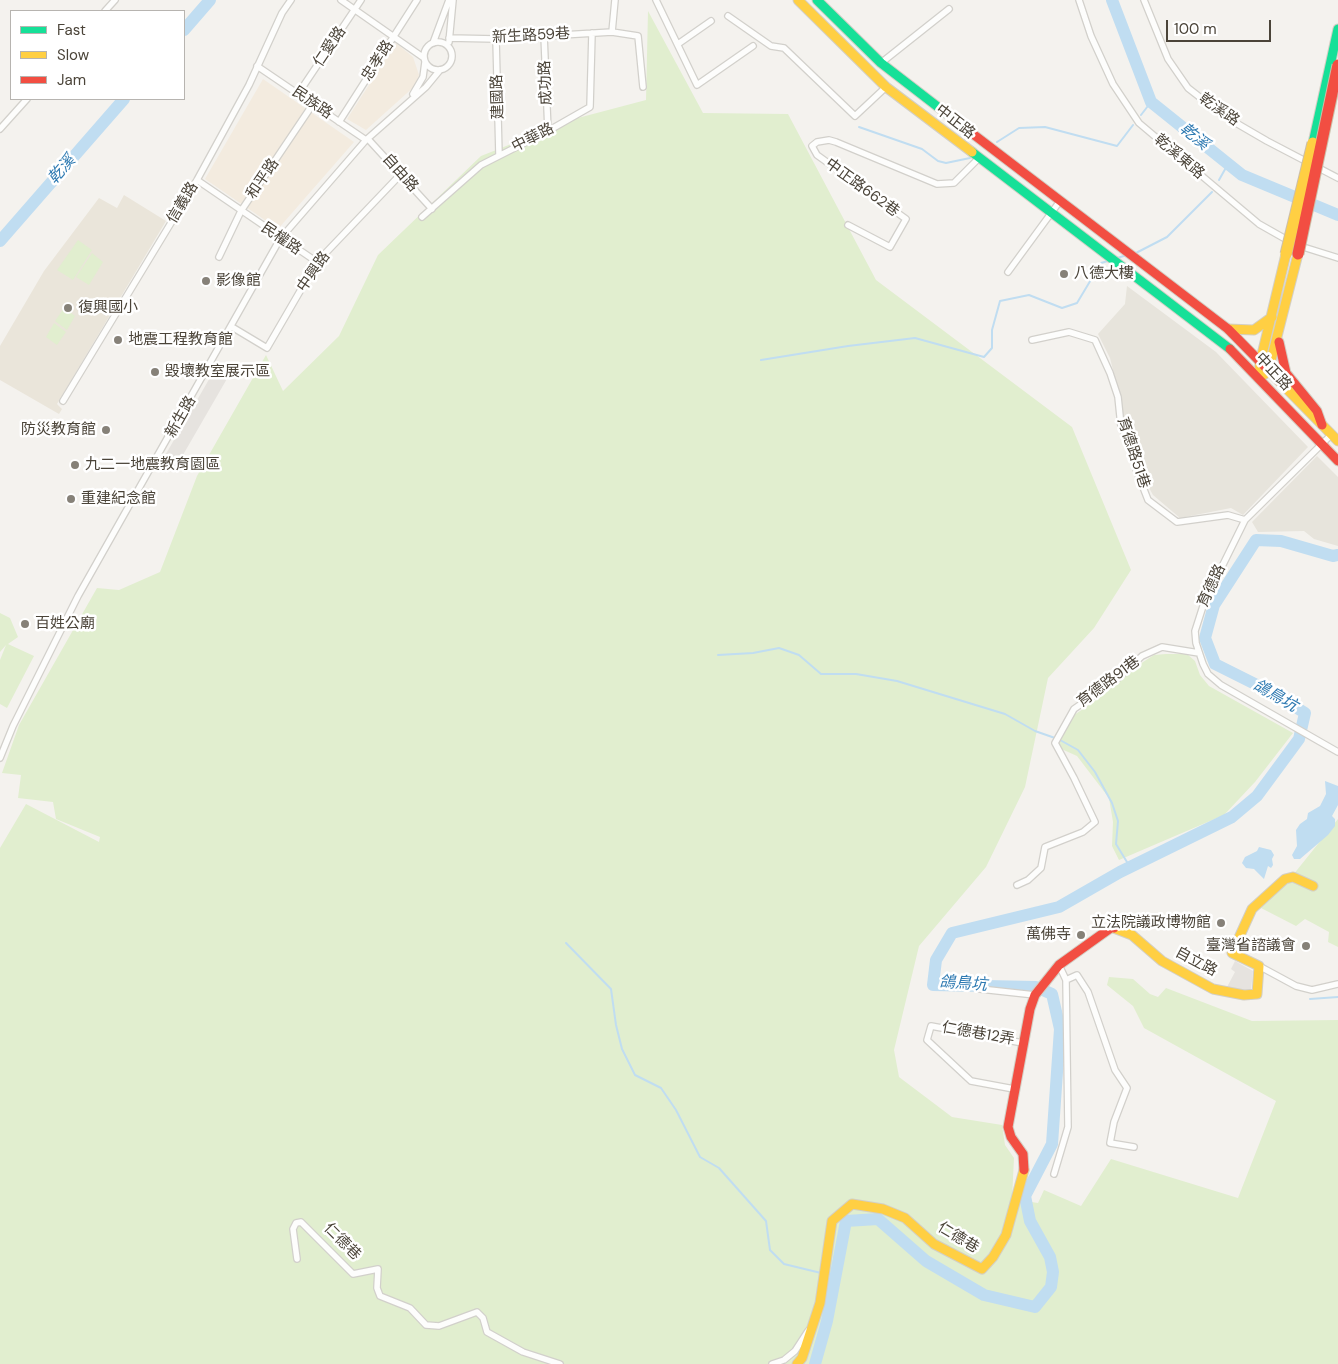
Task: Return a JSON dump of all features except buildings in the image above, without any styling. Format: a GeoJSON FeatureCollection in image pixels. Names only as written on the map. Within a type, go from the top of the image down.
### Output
{"type":"FeatureCollection","features":[{"type":"Feature","properties":{"kind":"main road","name":"中正路"},"geometry":{"type":"LineString","coordinates":[[798,0],[886,87],[1230,348],[1335,438]]}},
{"type":"Feature","properties":{"kind":"main road","name":"中正路"},"geometry":{"type":"LineString","coordinates":[[817,0],[881,63],[1228,329],[1260,363]]}},
{"type":"Feature","properties":{"kind":"main road"},"geometry":{"type":"LineString","coordinates":[[1263,375],[1278,337],[1292,254],[1338,29]]}},
{"type":"Feature","properties":{"kind":"main road"},"geometry":{"type":"LineString","coordinates":[[1263,375],[1260,363],[1292,254],[1338,65]]}},
{"type":"Feature","properties":{"kind":"main road"},"geometry":{"type":"LineString","coordinates":[[904,101],[912,87]]}},
{"type":"Feature","properties":{"kind":"main road"},"geometry":{"type":"LineString","coordinates":[[1228,329],[1254,330],[1262,326],[1273,316]]}},
{"type":"Feature","properties":{"kind":"main road"},"geometry":{"type":"LineString","coordinates":[[1278,337],[1286,373],[1317,411],[1322,425]]}},
{"type":"Feature","properties":{"kind":"main road","name":"中正路"},"geometry":{"type":"LineString","coordinates":[[1263,375],[1321,445],[1338,462]]}},
{"type":"Feature","properties":{"kind":"main road","name":"自立路"},"geometry":{"type":"LineString","coordinates":[[1057,967],[1112,927],[1132,935],[1162,961],[1183,975],[1213,989],[1226,993],[1257,994],[1259,966],[1232,953],[1252,909],[1285,879],[1294,877],[1313,886]]}},
{"type":"Feature","properties":{"kind":"main road"},"geometry":{"type":"LineString","coordinates":[[1037,994],[1057,967]]}},
{"type":"Feature","properties":{"kind":"main road","name":"仁德巷"},"geometry":{"type":"LineString","coordinates":[[797,1364],[802,1358],[820,1302],[832,1221],[852,1204],[883,1209],[905,1218],[934,1244],[982,1269],[993,1257],[1006,1235],[1025,1166],[1023,1154],[1011,1137],[1008,1127],[1030,1009],[1037,994]]}},
{"type":"Feature","properties":{"kind":"street"},"geometry":{"type":"LineString","coordinates":[[106,10],[115,0]]}},
{"type":"Feature","properties":{"kind":"street","name":"信義路"},"geometry":{"type":"LineString","coordinates":[[62,401],[197,180],[257,66],[282,13],[292,0]]}},
{"type":"Feature","properties":{"kind":"street"},"geometry":{"type":"LineString","coordinates":[[340,0],[394,36],[425,60],[431,68],[440,70]]}},
{"type":"Feature","properties":{"kind":"street","name":"仁愛路"},"geometry":{"type":"LineString","coordinates":[[298,94],[361,0]]}},
{"type":"Feature","properties":{"kind":"street","name":"忠孝路"},"geometry":{"type":"LineString","coordinates":[[339,122],[417,0]]}},
{"type":"Feature","properties":{"kind":"street","name":"新生路"},"geometry":{"type":"LineString","coordinates":[[404,106],[421,82],[425,50],[434,43],[449,0]]}},
{"type":"Feature","properties":{"kind":"street","name":"新生路"},"geometry":{"type":"LineString","coordinates":[[0,758],[13,726],[78,596],[232,327],[280,239],[367,140],[426,87],[440,70],[450,63],[452,54],[448,46],[453,0]]}},
{"type":"Feature","properties":{"kind":"street"},"geometry":{"type":"LineString","coordinates":[[612,32],[615,0]]}},
{"type":"Feature","properties":{"kind":"street","name":"乾溪東路"},"geometry":{"type":"LineString","coordinates":[[1079,0],[1091,36],[1113,84],[1139,123],[1259,224],[1307,249],[1338,258]]}},
{"type":"Feature","properties":{"kind":"street","name":"乾溪路"},"geometry":{"type":"LineString","coordinates":[[1144,0],[1168,58],[1188,88],[1224,116],[1338,178]]}},
{"type":"Feature","properties":{"kind":"street"},"geometry":{"type":"LineString","coordinates":[[660,1],[697,85],[754,46]]}},
{"type":"Feature","properties":{"kind":"street"},"geometry":{"type":"LineString","coordinates":[[881,63],[950,9]]}},
{"type":"Feature","properties":{"kind":"street"},"geometry":{"type":"LineString","coordinates":[[728,16],[771,46],[784,48],[856,116],[886,87]]}},
{"type":"Feature","properties":{"kind":"street"},"geometry":{"type":"LineString","coordinates":[[678,44],[711,21]]}},
{"type":"Feature","properties":{"kind":"street","name":"新生路59巷"},"geometry":{"type":"LineString","coordinates":[[449,38],[496,39],[612,32],[638,36],[643,87]]}},
{"type":"Feature","properties":{"kind":"street","name":"中華路"},"geometry":{"type":"LineString","coordinates":[[422,217],[481,164],[548,131],[590,107],[592,33]]}},
{"type":"Feature","properties":{"kind":"street","name":"成功路"},"geometry":{"type":"LineString","coordinates":[[544,35],[548,131]]}},
{"type":"Feature","properties":{"kind":"street","name":"建國路"},"geometry":{"type":"LineString","coordinates":[[496,39],[500,155]]}},
{"type":"Feature","properties":{"kind":"street"},"geometry":{"type":"LineString","coordinates":[[434,43],[441,42],[448,46]]}},
{"type":"Feature","properties":{"kind":"street","name":"民族路"},"geometry":{"type":"LineString","coordinates":[[257,66],[367,140]]}},
{"type":"Feature","properties":{"kind":"street"},"geometry":{"type":"LineString","coordinates":[[0,129],[26,100]]}},
{"type":"Feature","properties":{"kind":"street","name":"和平路"},"geometry":{"type":"LineString","coordinates":[[219,257],[241,211],[313,104]]}},
{"type":"Feature","properties":{"kind":"street","name":"自由路"},"geometry":{"type":"LineString","coordinates":[[367,140],[432,209]]}},
{"type":"Feature","properties":{"kind":"street","name":"中正路662巷"},"geometry":{"type":"LineString","coordinates":[[848,224],[890,247],[906,219],[817,155],[812,146],[817,142],[829,140],[836,142],[937,184],[954,183],[978,158]]}},
{"type":"Feature","properties":{"kind":"street","name":"中興路"},"geometry":{"type":"LineString","coordinates":[[232,327],[267,348],[317,262],[401,174]]}},
{"type":"Feature","properties":{"kind":"street","name":"民權路"},"geometry":{"type":"LineString","coordinates":[[197,180],[280,239],[317,262]]}},
{"type":"Feature","properties":{"kind":"street"},"geometry":{"type":"LineString","coordinates":[[1008,272],[1060,201]]}},
{"type":"Feature","properties":{"kind":"street","name":"育德路51巷"},"geometry":{"type":"LineString","coordinates":[[1032,340],[1069,332],[1095,340],[1118,397],[1121,426],[1130,446],[1136,469],[1148,500],[1178,522],[1228,515],[1245,520]]}},
{"type":"Feature","properties":{"kind":"street","name":"育德路"},"geometry":{"type":"LineString","coordinates":[[1335,438],[1321,445],[1245,520],[1199,615],[1195,630],[1199,653],[1208,674],[1221,685],[1293,728],[1338,752]]}},
{"type":"Feature","properties":{"kind":"street","name":"育德路91巷"},"geometry":{"type":"LineString","coordinates":[[1017,886],[1028,880],[1041,868],[1045,847],[1083,832],[1095,822],[1055,742],[1074,709],[1117,679],[1142,656],[1162,647],[1199,653]]}},
{"type":"Feature","properties":{"kind":"street"},"geometry":{"type":"LineString","coordinates":[[1259,966],[1296,986],[1312,990],[1338,984]]}},
{"type":"Feature","properties":{"kind":"street"},"geometry":{"type":"LineString","coordinates":[[1054,1174],[1068,1127],[1066,980],[1057,967]]}},
{"type":"Feature","properties":{"kind":"street"},"geometry":{"type":"LineString","coordinates":[[1066,980],[1078,976],[1088,992],[1115,1070],[1127,1088],[1114,1122],[1110,1143],[1134,1147]]}},
{"type":"Feature","properties":{"kind":"street"},"geometry":{"type":"LineString","coordinates":[[980,989],[1037,994]]}},
{"type":"Feature","properties":{"kind":"street","name":"仁德巷12弄"},"geometry":{"type":"LineString","coordinates":[[1014,1089],[971,1081],[927,1040],[931,1026],[1023,1043]]}},
{"type":"Feature","properties":{"kind":"street","name":"仁德巷"},"geometry":{"type":"LineString","coordinates":[[297,1259],[294,1229],[296,1222],[301,1222],[353,1274],[378,1270],[377,1288],[380,1296],[410,1308],[426,1325],[439,1326],[477,1312],[483,1318],[487,1332],[523,1352],[560,1364]]}},
{"type":"Feature","properties":{"kind":"street","name":"仁德巷"},"geometry":{"type":"LineString","coordinates":[[772,1364],[784,1360],[795,1351],[814,1320]]}},
{"type":"Feature","properties":{"kind":"shaded area"},"geometry":{"type":"Polygon","coordinates":[[[396,43],[413,57],[419,75],[416,85],[366,130],[347,119],[396,43]]]}},
{"type":"Feature","properties":{"kind":"shaded area"},"geometry":{"type":"Polygon","coordinates":[[[263,79],[354,142],[278,229],[205,179],[263,79]]]}},
{"type":"Feature","properties":{"kind":"shaded area","name":"復興國小"},"geometry":{"type":"Polygon","coordinates":[[[124,195],[166,221],[57,404],[62,409],[59,414],[0,380],[0,346],[44,271],[99,198],[117,208],[124,195]]]}},
{"type":"Feature","properties":{"kind":"shaded area"},"geometry":{"type":"Polygon","coordinates":[[[1127,286],[1216,352],[1308,447],[1243,515],[1231,508],[1180,518],[1153,495],[1138,468],[1133,445],[1123,425],[1122,406],[1110,358],[1098,334],[1125,304],[1127,286]]]}},
{"type":"Feature","properties":{"kind":"shaded area"},"geometry":{"type":"Polygon","coordinates":[[[215,369],[228,377],[176,467],[163,459],[215,369]]]}},
{"type":"Feature","properties":{"kind":"shaded area"},"geometry":{"type":"Polygon","coordinates":[[[1317,456],[1338,477],[1338,546],[1314,539],[1304,531],[1258,532],[1252,522],[1317,456]]]}},
{"type":"Feature","properties":{"kind":"shaded area"},"geometry":{"type":"Polygon","coordinates":[[[1235,961],[1253,971],[1251,990],[1248,993],[1227,987],[1235,972],[1231,969],[1235,961]]]}},
{"type":"Feature","properties":{"kind":"green space"},"geometry":{"type":"Polygon","coordinates":[[[648,11],[703,113],[788,114],[876,280],[1072,427],[1131,570],[1094,628],[1048,678],[1025,787],[986,867],[919,946],[894,1050],[899,1077],[952,1117],[1002,1125],[1005,1145],[1014,1158],[1012,1199],[1038,1203],[1044,1190],[1081,1206],[1111,1159],[1238,1198],[1276,1101],[1144,1028],[1133,1006],[1107,985],[1109,977],[1133,979],[1150,994],[1158,997],[1166,988],[1252,1021],[1338,1020],[1338,1364],[0,1364],[0,848],[26,804],[99,842],[100,837],[56,819],[53,802],[18,798],[21,775],[2,773],[19,725],[97,588],[119,590],[160,572],[197,476],[266,355],[283,391],[339,336],[378,255],[481,156],[574,119],[646,100],[648,11]]]}},
{"type":"Feature","properties":{"kind":"green space"},"geometry":{"type":"Polygon","coordinates":[[[78,240],[92,250],[73,280],[57,270],[78,240]]]}},
{"type":"Feature","properties":{"kind":"green space"},"geometry":{"type":"Polygon","coordinates":[[[92,253],[103,262],[89,285],[76,277],[92,253]]]}},
{"type":"Feature","properties":{"kind":"green space"},"geometry":{"type":"Polygon","coordinates":[[[64,308],[75,316],[67,330],[55,321],[64,308]]]}},
{"type":"Feature","properties":{"kind":"green space"},"geometry":{"type":"Polygon","coordinates":[[[54,323],[66,332],[57,345],[46,337],[54,323]]]}},
{"type":"Feature","properties":{"kind":"green space"},"geometry":{"type":"Polygon","coordinates":[[[0,613],[10,618],[18,637],[8,644],[34,656],[7,708],[0,704],[0,660],[6,645],[0,652],[0,613]]]}},
{"type":"Feature","properties":{"kind":"green space"},"geometry":{"type":"Polygon","coordinates":[[[1187,654],[1195,661],[1200,675],[1209,686],[1293,733],[1255,782],[1224,815],[1119,860],[1112,846],[1113,822],[1109,798],[1077,756],[1057,747],[1074,715],[1095,701],[1143,662],[1154,655],[1187,654]]]}},
{"type":"Feature","properties":{"kind":"green space"},"geometry":{"type":"Polygon","coordinates":[[[1338,819],[1338,947],[1328,942],[1329,932],[1305,919],[1296,926],[1261,908],[1293,875],[1338,819]]]}},
{"type":"Feature","properties":{"kind":"water"},"geometry":{"type":"Polygon","coordinates":[[[1325,781],[1338,786],[1338,805],[1332,816],[1335,819],[1335,826],[1328,835],[1300,859],[1294,859],[1292,855],[1297,846],[1296,830],[1307,819],[1308,813],[1320,806],[1326,794],[1325,781]]]}},
{"type":"Feature","properties":{"kind":"water"},"geometry":{"type":"Polygon","coordinates":[[[1259,847],[1271,850],[1274,855],[1272,859],[1273,865],[1271,868],[1268,866],[1264,879],[1254,869],[1246,868],[1242,863],[1245,857],[1257,851],[1259,847]]]}},
{"type":"Feature","properties":{"kind":"waterway","name":"乾溪"},"geometry":{"type":"LineString","coordinates":[[185,29],[210,0]]}},
{"type":"Feature","properties":{"kind":"waterway","name":"乾溪"},"geometry":{"type":"LineString","coordinates":[[1112,0],[1151,102],[1242,175],[1338,215]]}},
{"type":"Feature","properties":{"kind":"waterway","name":"乾溪"},"geometry":{"type":"LineString","coordinates":[[0,241],[123,100]]}},
{"type":"Feature","properties":{"kind":"waterway"},"geometry":{"type":"LineString","coordinates":[[1141,115],[1151,102]]}},
{"type":"Feature","properties":{"kind":"waterway"},"geometry":{"type":"LineString","coordinates":[[997,142],[1019,128],[1045,127],[1117,146],[1133,125]]}},
{"type":"Feature","properties":{"kind":"waterway"},"geometry":{"type":"LineString","coordinates":[[859,127],[922,149],[938,161],[946,163],[970,158]]}},
{"type":"Feature","properties":{"kind":"waterway"},"geometry":{"type":"LineString","coordinates":[[1219,180],[1228,164]]}},
{"type":"Feature","properties":{"kind":"waterway"},"geometry":{"type":"LineString","coordinates":[[1134,254],[1167,237],[1212,192]]}},
{"type":"Feature","properties":{"kind":"waterway"},"geometry":{"type":"LineString","coordinates":[[1117,258],[1127,255]]}},
{"type":"Feature","properties":{"kind":"waterway"},"geometry":{"type":"LineString","coordinates":[[761,360],[848,346],[915,338],[984,357],[992,348],[992,330],[1000,301],[1029,295],[1062,308],[1077,303],[1101,263],[1108,261]]}},
{"type":"Feature","properties":{"kind":"waterway","name":"鴿鳥坑"},"geometry":{"type":"LineString","coordinates":[[815,1364],[827,1321],[846,1221],[878,1219],[926,1261],[984,1295],[1035,1307],[1051,1287],[1053,1272],[1050,1257],[1030,1221],[1025,1196],[1052,1144],[1060,1029],[1052,994],[1036,987],[933,985],[936,960],[952,933],[1059,907],[1120,872],[1232,817],[1257,796],[1299,739],[1305,713],[1273,693],[1215,664],[1205,638],[1214,605],[1256,540],[1281,541],[1333,556],[1338,555]]}},
{"type":"Feature","properties":{"kind":"waterway"},"geometry":{"type":"LineString","coordinates":[[718,655],[753,653],[779,648],[799,655],[821,674],[856,674],[897,681],[1005,714],[1035,731],[1055,738]]}},
{"type":"Feature","properties":{"kind":"waterway"},"geometry":{"type":"LineString","coordinates":[[1060,740],[1078,750],[1095,772],[1112,803],[1118,821],[1116,844],[1130,867]]}},
{"type":"Feature","properties":{"kind":"waterway"},"geometry":{"type":"LineString","coordinates":[[566,943],[611,989],[616,1025],[622,1049],[635,1075],[661,1088],[676,1110],[700,1157],[719,1168],[766,1221],[770,1250],[784,1264],[821,1273]]}},
{"type":"Feature","properties":{"kind":"waterway"},"geometry":{"type":"LineString","coordinates":[[1310,999],[1338,997]]}},
{"type":"Feature","properties":{"kind":"waterway","name":"鴿鳥坑"},"geometry":{"type":"LineString","coordinates":[[828,1274],[836,1276]]}},
{"type":"Feature","properties":{"kind":"traffic: fast"},"geometry":{"type":"LineString","coordinates":[[817,0],[881,63],[969,131]]}},
{"type":"Feature","properties":{"kind":"traffic: fast"},"geometry":{"type":"LineString","coordinates":[[1313,143],[1338,29]]}},
{"type":"Feature","properties":{"kind":"traffic: fast"},"geometry":{"type":"LineString","coordinates":[[972,152],[1230,349]]}},
{"type":"Feature","properties":{"kind":"traffic: slow"},"geometry":{"type":"LineString","coordinates":[[798,0],[886,87],[972,152]]}},
{"type":"Feature","properties":{"kind":"traffic: slow"},"geometry":{"type":"LineString","coordinates":[[1286,254],[1313,143]]}},
{"type":"Feature","properties":{"kind":"traffic: slow"},"geometry":{"type":"LineString","coordinates":[[1259,378],[1260,363],[1286,254]]}},
{"type":"Feature","properties":{"kind":"traffic: slow"},"geometry":{"type":"LineString","coordinates":[[1259,378],[1268,372],[1298,254]]}},
{"type":"Feature","properties":{"kind":"traffic: slow"},"geometry":{"type":"LineString","coordinates":[[1228,329],[1254,330],[1272,317]]}},
{"type":"Feature","properties":{"kind":"traffic: slow"},"geometry":{"type":"LineString","coordinates":[[1279,381],[1338,441]]}},
{"type":"Feature","properties":{"kind":"traffic: slow"},"geometry":{"type":"LineString","coordinates":[[1114,928],[1132,935],[1162,961],[1213,989],[1244,995],[1257,994],[1259,966],[1232,953],[1252,909],[1285,879],[1293,877],[1313,886]]}},
{"type":"Feature","properties":{"kind":"traffic: slow"},"geometry":{"type":"LineString","coordinates":[[797,1364],[802,1358],[820,1303],[832,1221],[852,1204],[883,1209],[905,1218],[934,1244],[982,1269],[993,1257],[1006,1235],[1024,1170]]}},
{"type":"Feature","properties":{"kind":"traffic: jam"},"geometry":{"type":"LineString","coordinates":[[1298,254],[1338,65]]}},
{"type":"Feature","properties":{"kind":"traffic: jam"},"geometry":{"type":"LineString","coordinates":[[969,131],[1228,329],[1279,381]]}},
{"type":"Feature","properties":{"kind":"traffic: jam"},"geometry":{"type":"LineString","coordinates":[[1279,342],[1286,373],[1317,411],[1322,425]]}},
{"type":"Feature","properties":{"kind":"traffic: jam"},"geometry":{"type":"LineString","coordinates":[[1230,349],[1338,461]]}},
{"type":"Feature","properties":{"kind":"traffic: jam"},"geometry":{"type":"LineString","coordinates":[[1024,1170],[1023,1154],[1011,1137],[1008,1127],[1030,1009],[1035,995],[1059,965],[1112,927],[1114,928]]}},
{"type":"Feature","properties":{"kind":"place","name":"八德大樓"},"geometry":{"type":"Point","coordinates":[1064,274]}},
{"type":"Feature","properties":{"kind":"place","name":"影像館"},"geometry":{"type":"Point","coordinates":[206,281]}},
{"type":"Feature","properties":{"kind":"place","name":"復興國小"},"geometry":{"type":"Point","coordinates":[68,308]}},
{"type":"Feature","properties":{"kind":"place","name":"地震工程教育館"},"geometry":{"type":"Point","coordinates":[118,340]}},
{"type":"Feature","properties":{"kind":"place","name":"毀壞教室展示區"},"geometry":{"type":"Point","coordinates":[155,372]}},
{"type":"Feature","properties":{"kind":"place","name":"防災教育館"},"geometry":{"type":"Point","coordinates":[106,430]}},
{"type":"Feature","properties":{"kind":"place","name":"九二一地震教育園區"},"geometry":{"type":"Point","coordinates":[75,465]}},
{"type":"Feature","properties":{"kind":"place","name":"重建紀念館"},"geometry":{"type":"Point","coordinates":[71,499]}},
{"type":"Feature","properties":{"kind":"place","name":"百姓公廟"},"geometry":{"type":"Point","coordinates":[25,624]}},
{"type":"Feature","properties":{"kind":"place","name":"立法院議政博物館"},"geometry":{"type":"Point","coordinates":[1221,923]}},
{"type":"Feature","properties":{"kind":"place","name":"萬佛寺"},"geometry":{"type":"Point","coordinates":[1081,935]}},
{"type":"Feature","properties":{"kind":"place","name":"臺灣省諮議會"},"geometry":{"type":"Point","coordinates":[1306,946]}}]}
